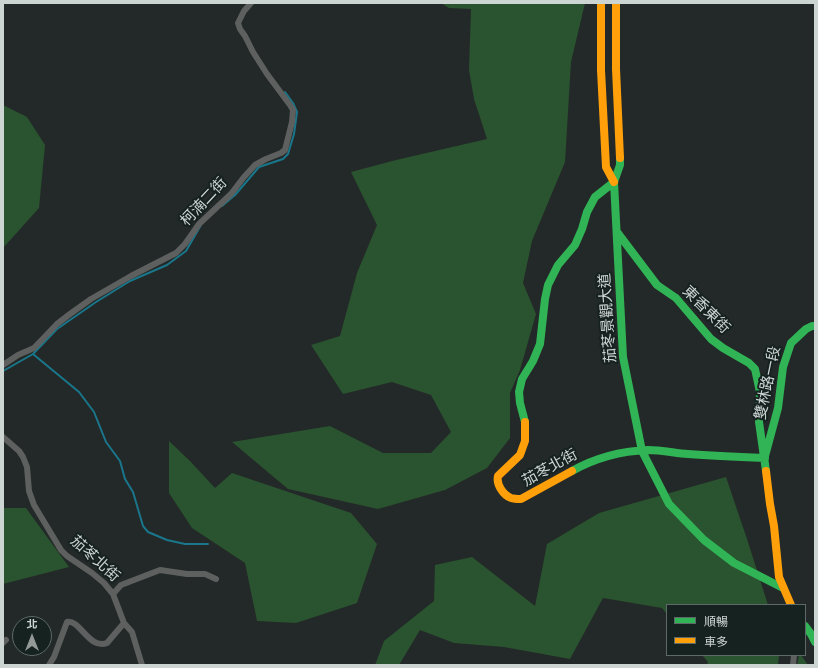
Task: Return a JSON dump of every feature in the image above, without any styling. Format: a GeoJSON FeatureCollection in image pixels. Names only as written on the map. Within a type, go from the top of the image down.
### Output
{"type":"FeatureCollection","features":[{"type":"Feature","properties":{"kind":"street","name":"柯湳二街"},"geometry":{"type":"LineString","coordinates":[[3,365],[18,355],[34,348],[56,324],[91,299],[176,253],[185,244],[199,224],[231,194],[255,165],[285,150],[292,122],[293,110],[253,52],[238,23],[244,11],[251,3]]}},
{"type":"Feature","properties":{"kind":"street","name":"茄苳景觀大道"},"geometry":{"type":"LineString","coordinates":[[601,3],[601,70],[606,167],[614,182]]}},
{"type":"Feature","properties":{"kind":"street","name":"茄苳景觀大道"},"geometry":{"type":"LineString","coordinates":[[616,3],[616,69],[620,165],[614,182],[623,357],[642,451],[669,504],[704,540],[734,563],[783,588]]}},
{"type":"Feature","properties":{"kind":"street","name":"茄苳北街"},"geometry":{"type":"LineString","coordinates":[[614,182],[595,197],[587,212],[575,245],[558,265],[548,285],[542,316],[540,344],[533,361],[522,379],[519,392],[525,423],[525,441],[520,455],[498,476],[497,480],[501,490],[508,498],[517,500],[522,499],[582,465],[616,454],[649,450],[688,454],[765,458]]}},
{"type":"Feature","properties":{"kind":"street","name":"東香東街"},"geometry":{"type":"LineString","coordinates":[[617,232],[657,284],[676,298],[711,339],[723,348],[749,363],[755,369],[760,392],[759,422],[765,458]]}},
{"type":"Feature","properties":{"kind":"street","name":"雙林路一段"},"geometry":{"type":"LineString","coordinates":[[765,458],[778,408],[780,381],[790,344],[806,329],[815,326]]}},
{"type":"Feature","properties":{"kind":"street","name":"茄苳北街"},"geometry":{"type":"LineString","coordinates":[[3,437],[19,450],[23,457],[27,467],[29,491],[34,505],[61,550],[104,583],[112,594],[124,623],[132,632],[142,665]]}},
{"type":"Feature","properties":{"kind":"street"},"geometry":{"type":"LineString","coordinates":[[765,458],[779,577],[791,604]]}},
{"type":"Feature","properties":{"kind":"street"},"geometry":{"type":"LineString","coordinates":[[112,594],[120,585],[160,570],[187,574],[205,574],[216,579]]}},
{"type":"Feature","properties":{"kind":"street"},"geometry":{"type":"LineString","coordinates":[[49,665],[54,657],[67,622],[70,621],[83,633],[96,642],[103,644],[107,643],[124,623]]}},
{"type":"Feature","properties":{"kind":"street"},"geometry":{"type":"LineString","coordinates":[[806,627],[815,642]]}},
{"type":"Feature","properties":{"kind":"green space"},"geometry":{"type":"Polygon","coordinates":[[[441,3],[585,3],[571,62],[565,162],[532,241],[523,283],[536,314],[520,370],[510,393],[510,438],[487,468],[445,490],[378,509],[288,489],[232,442],[330,426],[383,453],[431,453],[451,432],[431,395],[392,382],[343,394],[311,345],[340,336],[357,273],[377,225],[351,172],[487,139],[474,99],[469,70],[471,9],[449,8],[441,3]]]}},
{"type":"Feature","properties":{"kind":"green space"},"geometry":{"type":"Polygon","coordinates":[[[3,105],[27,117],[45,145],[39,208],[3,248],[3,105]]]}},
{"type":"Feature","properties":{"kind":"green space"},"geometry":{"type":"Polygon","coordinates":[[[169,441],[215,488],[232,473],[351,513],[377,544],[357,603],[296,623],[257,621],[245,563],[192,528],[169,493],[169,441]]]}},
{"type":"Feature","properties":{"kind":"green space"},"geometry":{"type":"Polygon","coordinates":[[[726,477],[768,604],[666,604],[666,613],[662,608],[603,598],[570,659],[504,647],[454,643],[420,630],[399,665],[375,665],[384,641],[434,601],[435,565],[472,557],[535,606],[547,544],[599,513],[726,477]]]}},
{"type":"Feature","properties":{"kind":"green space"},"geometry":{"type":"Polygon","coordinates":[[[3,508],[26,508],[69,567],[3,584],[3,508]]]}},
{"type":"Feature","properties":{"kind":"green space"},"geometry":{"type":"Polygon","coordinates":[[[703,656],[779,656],[778,665],[707,665],[708,662],[703,656]]]}},
{"type":"Feature","properties":{"kind":"green space"},"geometry":{"type":"Polygon","coordinates":[[[799,656],[802,656],[808,665],[797,665],[799,656]]]}},
{"type":"Feature","properties":{"kind":"waterway"},"geometry":{"type":"LineString","coordinates":[[222,206],[235,195],[259,167],[283,159],[288,154],[294,134],[297,112],[293,103],[285,92]]}},
{"type":"Feature","properties":{"kind":"waterway"},"geometry":{"type":"LineString","coordinates":[[3,371],[33,354],[57,329],[96,302],[130,281],[167,265],[186,251],[201,225]]}},
{"type":"Feature","properties":{"kind":"waterway"},"geometry":{"type":"LineString","coordinates":[[33,354],[79,392],[94,412],[106,442],[120,461],[125,479],[133,492],[143,526],[148,532],[167,540],[185,544],[208,544]]}},
{"type":"Feature","properties":{"kind":"traffic: fast"},"geometry":{"type":"LineString","coordinates":[[620,158],[620,165],[614,182],[623,357],[642,451],[669,504],[704,540],[734,563],[783,588]]}},
{"type":"Feature","properties":{"kind":"traffic: fast"},"geometry":{"type":"LineString","coordinates":[[525,422],[519,392],[522,379],[533,361],[540,344],[548,285],[558,265],[575,245],[587,212],[595,197],[614,182]]}},
{"type":"Feature","properties":{"kind":"traffic: fast"},"geometry":{"type":"LineString","coordinates":[[617,232],[657,285],[676,298],[711,339],[723,348],[749,363],[755,369],[760,392],[759,422],[766,471]]}},
{"type":"Feature","properties":{"kind":"traffic: fast"},"geometry":{"type":"LineString","coordinates":[[765,456],[778,408],[783,367],[791,343],[806,329],[815,326]]}},
{"type":"Feature","properties":{"kind":"traffic: fast"},"geometry":{"type":"LineString","coordinates":[[572,471],[599,459],[619,454],[648,450],[683,454],[765,458]]}},
{"type":"Feature","properties":{"kind":"traffic: fast"},"geometry":{"type":"LineString","coordinates":[[806,627],[815,642]]}},
{"type":"Feature","properties":{"kind":"traffic: slow"},"geometry":{"type":"LineString","coordinates":[[601,3],[601,70],[606,167],[614,182]]}},
{"type":"Feature","properties":{"kind":"traffic: slow"},"geometry":{"type":"LineString","coordinates":[[616,3],[616,69],[620,158]]}},
{"type":"Feature","properties":{"kind":"traffic: slow"},"geometry":{"type":"LineString","coordinates":[[525,422],[525,441],[520,455],[498,476],[499,486],[505,494],[508,497],[521,499],[572,471]]}},
{"type":"Feature","properties":{"kind":"traffic: slow"},"geometry":{"type":"LineString","coordinates":[[766,471],[774,526],[779,577],[791,604]]}}]}
